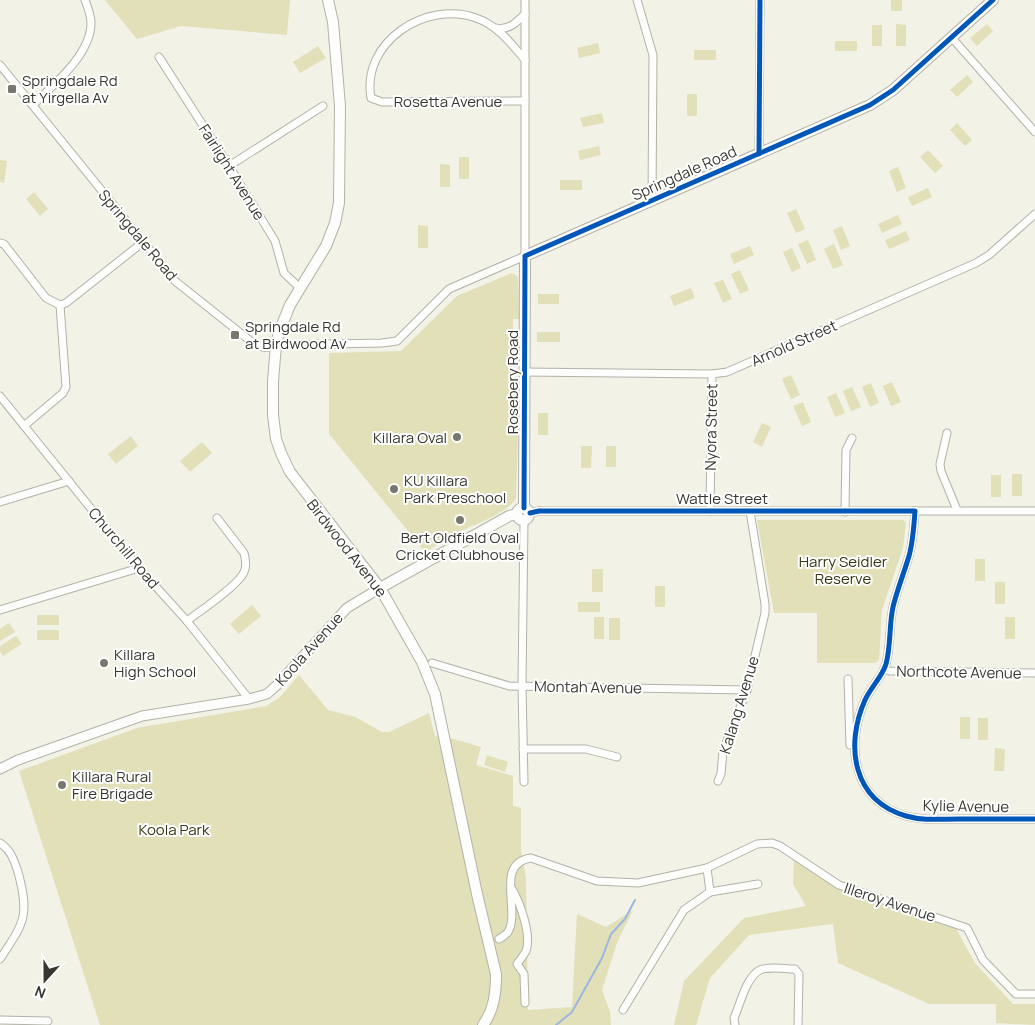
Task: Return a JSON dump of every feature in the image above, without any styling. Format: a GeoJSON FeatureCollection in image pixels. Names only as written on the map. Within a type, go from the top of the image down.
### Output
{"type":"FeatureCollection","features":[{"type":"Feature","properties":{"kind":"main road","name":"Birdwood Avenue"},"geometry":{"type":"LineString","coordinates":[[328,0],[333,22],[340,106],[340,203],[326,246],[300,288],[284,319],[276,345],[273,381],[273,415],[276,439],[280,453],[290,472],[380,588],[422,662],[435,694],[477,894]]}},
{"type":"Feature","properties":{"kind":"main road","name":"Springdale Road"},"geometry":{"type":"LineString","coordinates":[[524,256],[870,105],[893,90],[993,0]]}},
{"type":"Feature","properties":{"kind":"main road","name":"Rosebery Road"},"geometry":{"type":"LineString","coordinates":[[524,256],[524,514]]}},
{"type":"Feature","properties":{"kind":"main road","name":"Koola Avenue"},"geometry":{"type":"LineString","coordinates":[[380,588],[509,516],[524,514]]}},
{"type":"Feature","properties":{"kind":"main road"},"geometry":{"type":"LineString","coordinates":[[477,894],[496,974],[493,1005],[483,1025]]}},
{"type":"Feature","properties":{"kind":"main road"},"geometry":{"type":"LineString","coordinates":[[477,894],[494,943],[501,972],[498,1007],[489,1025]]}},
{"type":"Feature","properties":{"kind":"street"},"geometry":{"type":"LineString","coordinates":[[32,105],[77,59],[87,42],[91,25],[86,0]]}},
{"type":"Feature","properties":{"kind":"street","name":"Rosebery Road"},"geometry":{"type":"LineString","coordinates":[[524,256],[525,0]]}},
{"type":"Feature","properties":{"kind":"street"},"geometry":{"type":"LineString","coordinates":[[637,0],[653,55],[652,200]]}},
{"type":"Feature","properties":{"kind":"street"},"geometry":{"type":"LineString","coordinates":[[759,154],[760,0]]}},
{"type":"Feature","properties":{"kind":"street","name":"Rosetta Avenue"},"geometry":{"type":"LineString","coordinates":[[496,28],[475,17],[452,13],[418,19],[395,34],[384,46],[372,72],[369,87],[371,98],[382,102],[525,102]]}},
{"type":"Feature","properties":{"kind":"street"},"geometry":{"type":"LineString","coordinates":[[496,28],[502,30],[512,26],[525,14]]}},
{"type":"Feature","properties":{"kind":"street"},"geometry":{"type":"LineString","coordinates":[[496,28],[525,60]]}},
{"type":"Feature","properties":{"kind":"street"},"geometry":{"type":"LineString","coordinates":[[952,38],[1035,132]]}},
{"type":"Feature","properties":{"kind":"street","name":"Fairlight Avenue"},"geometry":{"type":"LineString","coordinates":[[159,56],[275,241],[284,273],[300,288]]}},
{"type":"Feature","properties":{"kind":"street","name":"Springdale Road"},"geometry":{"type":"LineString","coordinates":[[1,67],[142,243],[175,281],[259,347],[382,343],[396,340],[449,289],[524,256]]}},
{"type":"Feature","properties":{"kind":"street"},"geometry":{"type":"LineString","coordinates":[[229,166],[323,106]]}},
{"type":"Feature","properties":{"kind":"street","name":"Arnold Street"},"geometry":{"type":"LineString","coordinates":[[524,372],[712,374],[727,372],[976,263],[989,255],[1035,214]]}},
{"type":"Feature","properties":{"kind":"street"},"geometry":{"type":"LineString","coordinates":[[0,243],[4,244],[46,298],[60,305],[66,303],[142,243]]}},
{"type":"Feature","properties":{"kind":"street"},"geometry":{"type":"LineString","coordinates":[[24,426],[63,393],[66,387],[60,305]]}},
{"type":"Feature","properties":{"kind":"street","name":"Nyora Street"},"geometry":{"type":"LineString","coordinates":[[710,511],[712,374]]}},
{"type":"Feature","properties":{"kind":"street","name":"Churchill Road"},"geometry":{"type":"LineString","coordinates":[[0,396],[139,568],[188,621],[249,699]]}},
{"type":"Feature","properties":{"kind":"street"},"geometry":{"type":"LineString","coordinates":[[947,433],[940,464],[941,472],[957,510]]}},
{"type":"Feature","properties":{"kind":"street"},"geometry":{"type":"LineString","coordinates":[[845,512],[846,450],[852,438]]}},
{"type":"Feature","properties":{"kind":"street"},"geometry":{"type":"LineString","coordinates":[[0,502],[69,481]]}},
{"type":"Feature","properties":{"kind":"street","name":"Wattle Street"},"geometry":{"type":"LineString","coordinates":[[524,514],[539,511],[1035,511]]}},
{"type":"Feature","properties":{"kind":"street","name":"Kalang Avenue"},"geometry":{"type":"LineString","coordinates":[[718,781],[721,774],[723,751],[747,690],[765,613],[750,511]]}},
{"type":"Feature","properties":{"kind":"street","name":"Kylie Avenue"},"geometry":{"type":"LineString","coordinates":[[855,757],[857,723],[865,700],[884,669],[887,658],[893,607],[909,555],[915,511]]}},
{"type":"Feature","properties":{"kind":"street","name":"Rosebery Road"},"geometry":{"type":"LineString","coordinates":[[524,514],[522,686],[524,782]]}},
{"type":"Feature","properties":{"kind":"street"},"geometry":{"type":"LineString","coordinates":[[188,621],[240,580],[246,566],[244,553],[217,518]]}},
{"type":"Feature","properties":{"kind":"street"},"geometry":{"type":"LineString","coordinates":[[0,610],[139,568]]}},
{"type":"Feature","properties":{"kind":"street","name":"Koola Avenue"},"geometry":{"type":"LineString","coordinates":[[0,769],[18,760],[135,718],[262,696],[272,691],[347,608],[380,588]]}},
{"type":"Feature","properties":{"kind":"street","name":"Montah Avenue"},"geometry":{"type":"LineString","coordinates":[[432,663],[509,686],[747,690]]}},
{"type":"Feature","properties":{"kind":"street","name":"Northcote Avenue"},"geometry":{"type":"LineString","coordinates":[[884,669],[890,671],[1035,673]]}},
{"type":"Feature","properties":{"kind":"street","name":"Kylie Avenue"},"geometry":{"type":"LineString","coordinates":[[848,679],[850,747],[868,791],[882,803],[906,816],[924,819],[1035,819]]}},
{"type":"Feature","properties":{"kind":"street"},"geometry":{"type":"LineString","coordinates":[[523,749],[586,748],[617,756]]}},
{"type":"Feature","properties":{"kind":"street"},"geometry":{"type":"LineString","coordinates":[[0,843],[7,847],[15,862],[24,893],[25,908],[22,923],[0,959]]}},
{"type":"Feature","properties":{"kind":"street","name":"Illeroy Avenue"},"geometry":{"type":"LineString","coordinates":[[499,940],[508,934],[510,926],[511,874],[524,859],[530,858],[597,881],[638,883],[707,868],[757,844],[772,843],[780,846],[839,885],[967,928],[983,960],[1016,994],[1035,994]]}},
{"type":"Feature","properties":{"kind":"street"},"geometry":{"type":"LineString","coordinates":[[707,868],[710,892]]}},
{"type":"Feature","properties":{"kind":"street"},"geometry":{"type":"LineString","coordinates":[[623,1010],[684,910],[710,892],[758,884]]}},
{"type":"Feature","properties":{"kind":"street"},"geometry":{"type":"LineString","coordinates":[[510,887],[521,906],[526,928],[526,950],[517,964],[524,974],[525,1003]]}},
{"type":"Feature","properties":{"kind":"street"},"geometry":{"type":"LineString","coordinates":[[735,1025],[734,1018],[750,978],[766,968],[795,969],[799,974],[798,1025]]}},
{"type":"Feature","properties":{"kind":"street"},"geometry":{"type":"LineString","coordinates":[[0,1020],[48,1021]]}},
{"type":"Feature","properties":{"kind":"green space"},"geometry":{"type":"Polygon","coordinates":[[[105,0],[290,0],[287,35],[181,26],[137,39],[105,0]]]}},
{"type":"Feature","properties":{"kind":"green space"},"geometry":{"type":"Polygon","coordinates":[[[891,0],[902,0],[902,11],[891,11],[891,0]]]}},
{"type":"Feature","properties":{"kind":"green space"},"geometry":{"type":"Polygon","coordinates":[[[896,24],[906,25],[906,46],[896,46],[896,24]]]}},
{"type":"Feature","properties":{"kind":"green space"},"geometry":{"type":"Polygon","coordinates":[[[987,24],[993,31],[977,46],[970,38],[987,24]]]}},
{"type":"Feature","properties":{"kind":"green space"},"geometry":{"type":"Polygon","coordinates":[[[872,25],[882,25],[882,46],[872,46],[872,25]]]}},
{"type":"Feature","properties":{"kind":"green space"},"geometry":{"type":"Polygon","coordinates":[[[835,41],[857,41],[857,51],[835,51],[835,41]]]}},
{"type":"Feature","properties":{"kind":"green space"},"geometry":{"type":"Polygon","coordinates":[[[598,43],[600,53],[579,58],[577,48],[598,43]]]}},
{"type":"Feature","properties":{"kind":"green space"},"geometry":{"type":"Polygon","coordinates":[[[318,46],[326,58],[300,73],[293,62],[318,46]]]}},
{"type":"Feature","properties":{"kind":"green space"},"geometry":{"type":"Polygon","coordinates":[[[694,50],[716,50],[716,60],[694,60],[694,50]]]}},
{"type":"Feature","properties":{"kind":"green space"},"geometry":{"type":"Polygon","coordinates":[[[967,75],[973,82],[957,97],[950,90],[967,75]]]}},
{"type":"Feature","properties":{"kind":"green space"},"geometry":{"type":"Polygon","coordinates":[[[687,94],[697,94],[697,116],[687,116],[687,94]]]}},
{"type":"Feature","properties":{"kind":"green space"},"geometry":{"type":"Polygon","coordinates":[[[602,113],[604,123],[583,127],[580,118],[602,113]]]}},
{"type":"Feature","properties":{"kind":"green space"},"geometry":{"type":"Polygon","coordinates":[[[957,123],[972,140],[965,146],[950,130],[957,123]]]}},
{"type":"Feature","properties":{"kind":"green space"},"geometry":{"type":"Polygon","coordinates":[[[599,146],[601,155],[580,160],[578,151],[599,146]]]}},
{"type":"Feature","properties":{"kind":"green space"},"geometry":{"type":"Polygon","coordinates":[[[928,150],[943,166],[935,173],[920,157],[928,150]]]}},
{"type":"Feature","properties":{"kind":"green space"},"geometry":{"type":"Polygon","coordinates":[[[459,157],[469,157],[469,179],[459,179],[459,157]]]}},
{"type":"Feature","properties":{"kind":"green space"},"geometry":{"type":"Polygon","coordinates":[[[0,160],[7,161],[4,183],[0,182],[0,160]]]}},
{"type":"Feature","properties":{"kind":"green space"},"geometry":{"type":"Polygon","coordinates":[[[440,164],[450,165],[450,187],[440,187],[440,164]]]}},
{"type":"Feature","properties":{"kind":"green space"},"geometry":{"type":"Polygon","coordinates":[[[898,167],[906,188],[897,192],[889,171],[898,167]]]}},
{"type":"Feature","properties":{"kind":"green space"},"geometry":{"type":"Polygon","coordinates":[[[560,180],[582,180],[582,190],[560,190],[560,180]]]}},
{"type":"Feature","properties":{"kind":"green space"},"geometry":{"type":"Polygon","coordinates":[[[928,188],[932,197],[912,206],[908,197],[928,188]]]}},
{"type":"Feature","properties":{"kind":"green space"},"geometry":{"type":"Polygon","coordinates":[[[34,192],[48,209],[40,216],[26,199],[34,192]]]}},
{"type":"Feature","properties":{"kind":"green space"},"geometry":{"type":"Polygon","coordinates":[[[796,209],[805,229],[796,233],[787,213],[796,209]]]}},
{"type":"Feature","properties":{"kind":"green space"},"geometry":{"type":"Polygon","coordinates":[[[898,215],[902,224],[882,233],[878,224],[898,215]]]}},
{"type":"Feature","properties":{"kind":"green space"},"geometry":{"type":"Polygon","coordinates":[[[418,225],[428,226],[428,248],[418,248],[418,225]]]}},
{"type":"Feature","properties":{"kind":"green space"},"geometry":{"type":"Polygon","coordinates":[[[842,226],[850,246],[841,250],[833,230],[842,226]]]}},
{"type":"Feature","properties":{"kind":"green space"},"geometry":{"type":"Polygon","coordinates":[[[906,231],[910,240],[889,249],[885,240],[906,231]]]}},
{"type":"Feature","properties":{"kind":"green space"},"geometry":{"type":"Polygon","coordinates":[[[808,240],[816,260],[807,264],[798,244],[808,240]]]}},
{"type":"Feature","properties":{"kind":"green space"},"geometry":{"type":"Polygon","coordinates":[[[834,244],[843,265],[833,269],[824,249],[834,244]]]}},
{"type":"Feature","properties":{"kind":"green space"},"geometry":{"type":"Polygon","coordinates":[[[750,246],[754,255],[734,264],[730,254],[750,246]]]}},
{"type":"Feature","properties":{"kind":"green space"},"geometry":{"type":"Polygon","coordinates":[[[792,248],[801,268],[792,272],[783,252],[792,248]]]}},
{"type":"Feature","properties":{"kind":"green space"},"geometry":{"type":"Polygon","coordinates":[[[740,270],[749,290],[740,294],[731,274],[740,270]]]}},
{"type":"Feature","properties":{"kind":"green space"},"geometry":{"type":"Polygon","coordinates":[[[512,273],[518,277],[519,319],[513,319],[512,430],[518,430],[516,498],[512,504],[498,514],[459,532],[425,552],[329,434],[329,353],[401,351],[457,296],[512,273]]]}},
{"type":"Feature","properties":{"kind":"green space"},"geometry":{"type":"Polygon","coordinates":[[[723,280],[732,299],[723,303],[714,283],[723,280]]]}},
{"type":"Feature","properties":{"kind":"green space"},"geometry":{"type":"Polygon","coordinates":[[[691,288],[695,298],[674,306],[670,296],[691,288]]]}},
{"type":"Feature","properties":{"kind":"green space"},"geometry":{"type":"Polygon","coordinates":[[[538,294],[559,294],[559,304],[538,304],[538,294]]]}},
{"type":"Feature","properties":{"kind":"green space"},"geometry":{"type":"Polygon","coordinates":[[[537,332],[560,332],[560,342],[537,342],[537,332]]]}},
{"type":"Feature","properties":{"kind":"green space"},"geometry":{"type":"Polygon","coordinates":[[[791,375],[800,395],[791,399],[782,379],[791,375]]]}},
{"type":"Feature","properties":{"kind":"green space"},"geometry":{"type":"Polygon","coordinates":[[[892,382],[901,402],[891,406],[883,386],[892,382]]]}},
{"type":"Feature","properties":{"kind":"green space"},"geometry":{"type":"Polygon","coordinates":[[[871,383],[879,403],[870,407],[862,387],[871,383]]]}},
{"type":"Feature","properties":{"kind":"green space"},"geometry":{"type":"Polygon","coordinates":[[[852,387],[861,407],[851,411],[843,391],[852,387]]]}},
{"type":"Feature","properties":{"kind":"green space"},"geometry":{"type":"Polygon","coordinates":[[[836,393],[845,413],[835,417],[827,397],[836,393]]]}},
{"type":"Feature","properties":{"kind":"green space"},"geometry":{"type":"Polygon","coordinates":[[[803,402],[811,422],[802,426],[793,406],[803,402]]]}},
{"type":"Feature","properties":{"kind":"green space"},"geometry":{"type":"Polygon","coordinates":[[[538,413],[548,413],[548,435],[538,435],[538,413]]]}},
{"type":"Feature","properties":{"kind":"green space"},"geometry":{"type":"Polygon","coordinates":[[[762,423],[771,427],[762,447],[753,442],[762,423]]]}},
{"type":"Feature","properties":{"kind":"green space"},"geometry":{"type":"Polygon","coordinates":[[[131,436],[138,446],[116,464],[108,454],[131,436]]]}},
{"type":"Feature","properties":{"kind":"green space"},"geometry":{"type":"Polygon","coordinates":[[[202,442],[212,453],[190,472],[180,461],[202,442]]]}},
{"type":"Feature","properties":{"kind":"green space"},"geometry":{"type":"Polygon","coordinates":[[[581,446],[592,446],[591,468],[581,468],[581,446]]]}},
{"type":"Feature","properties":{"kind":"green space"},"geometry":{"type":"Polygon","coordinates":[[[606,446],[616,446],[616,467],[606,467],[606,446]]]}},
{"type":"Feature","properties":{"kind":"green space"},"geometry":{"type":"Polygon","coordinates":[[[1012,474],[1022,474],[1022,496],[1012,496],[1012,474]]]}},
{"type":"Feature","properties":{"kind":"green space"},"geometry":{"type":"Polygon","coordinates":[[[991,475],[1001,475],[1001,497],[991,497],[991,475]]]}},
{"type":"Feature","properties":{"kind":"green space","name":"Harry Seidler Reserve"},"geometry":{"type":"Polygon","coordinates":[[[757,520],[903,520],[906,523],[903,548],[882,610],[879,660],[875,663],[817,663],[817,613],[774,613],[757,520]]]}},
{"type":"Feature","properties":{"kind":"green space"},"geometry":{"type":"Polygon","coordinates":[[[975,559],[985,559],[985,581],[975,581],[975,559]]]}},
{"type":"Feature","properties":{"kind":"green space"},"geometry":{"type":"Polygon","coordinates":[[[592,569],[603,569],[603,592],[592,592],[592,569]]]}},
{"type":"Feature","properties":{"kind":"green space"},"geometry":{"type":"Polygon","coordinates":[[[995,582],[1005,582],[1005,604],[995,604],[995,582]]]}},
{"type":"Feature","properties":{"kind":"green space"},"geometry":{"type":"Polygon","coordinates":[[[655,586],[665,586],[665,607],[655,607],[655,586]]]}},
{"type":"Feature","properties":{"kind":"green space"},"geometry":{"type":"Polygon","coordinates":[[[578,602],[600,602],[600,612],[578,612],[578,602]]]}},
{"type":"Feature","properties":{"kind":"green space"},"geometry":{"type":"Polygon","coordinates":[[[252,605],[261,616],[239,634],[230,624],[252,605]]]}},
{"type":"Feature","properties":{"kind":"green space"},"geometry":{"type":"Polygon","coordinates":[[[37,615],[59,615],[59,625],[37,625],[37,615]]]}},
{"type":"Feature","properties":{"kind":"green space"},"geometry":{"type":"Polygon","coordinates":[[[594,617],[604,617],[604,639],[594,639],[594,617]]]}},
{"type":"Feature","properties":{"kind":"green space"},"geometry":{"type":"Polygon","coordinates":[[[1005,617],[1015,617],[1015,639],[1005,639],[1005,617]]]}},
{"type":"Feature","properties":{"kind":"green space"},"geometry":{"type":"Polygon","coordinates":[[[609,618],[620,618],[620,640],[609,640],[609,618]]]}},
{"type":"Feature","properties":{"kind":"green space"},"geometry":{"type":"Polygon","coordinates":[[[9,623],[15,632],[0,641],[0,629],[9,623]]]}},
{"type":"Feature","properties":{"kind":"green space"},"geometry":{"type":"Polygon","coordinates":[[[37,630],[59,630],[59,640],[37,640],[37,630]]]}},
{"type":"Feature","properties":{"kind":"green space"},"geometry":{"type":"Polygon","coordinates":[[[16,636],[22,644],[3,656],[0,646],[16,636]]]}},
{"type":"Feature","properties":{"kind":"green space","name":"Koola Park"},"geometry":{"type":"Polygon","coordinates":[[[299,675],[328,710],[355,717],[382,732],[389,732],[429,713],[435,736],[454,739],[481,747],[476,765],[513,776],[513,806],[521,808],[521,851],[526,878],[528,1010],[572,1007],[577,914],[606,927],[633,910],[617,943],[602,990],[610,1012],[611,1025],[100,1025],[19,771],[137,728],[266,706],[280,697],[299,675]]]}},
{"type":"Feature","properties":{"kind":"green space"},"geometry":{"type":"Polygon","coordinates":[[[960,717],[970,717],[970,739],[960,739],[960,717]]]}},
{"type":"Feature","properties":{"kind":"green space"},"geometry":{"type":"Polygon","coordinates":[[[978,718],[988,718],[988,740],[978,740],[978,718]]]}},
{"type":"Feature","properties":{"kind":"green space"},"geometry":{"type":"Polygon","coordinates":[[[995,748],[1005,749],[1004,771],[994,771],[995,748]]]}},
{"type":"Feature","properties":{"kind":"green space"},"geometry":{"type":"Polygon","coordinates":[[[487,755],[508,762],[505,772],[484,765],[487,755]]]}},
{"type":"Feature","properties":{"kind":"green space"},"geometry":{"type":"Polygon","coordinates":[[[794,856],[831,885],[859,896],[953,923],[975,963],[1013,1004],[1035,1004],[1035,1025],[996,1023],[996,1004],[929,1004],[838,963],[833,924],[749,935],[710,978],[696,1025],[674,1025],[684,981],[744,918],[806,906],[793,884],[794,856]]]}},
{"type":"Feature","properties":{"kind":"waterway"},"geometry":{"type":"LineString","coordinates":[[556,1025],[572,1012],[602,958],[611,934],[625,919],[635,900]]}},
{"type":"Feature","properties":{"kind":"cycle path"},"geometry":{"type":"LineString","coordinates":[[759,154],[760,0]]}},
{"type":"Feature","properties":{"kind":"cycle path"},"geometry":{"type":"LineString","coordinates":[[524,508],[525,256],[870,105],[893,90],[993,0]]}},
{"type":"Feature","properties":{"kind":"cycle path"},"geometry":{"type":"LineString","coordinates":[[530,513],[539,511],[915,511],[910,551],[893,607],[886,664],[865,700],[855,735],[858,769],[864,784],[874,797],[888,808],[906,816],[919,819],[1035,819]]}},
{"type":"Feature","properties":{"kind":"place","name":"Springdale Rd at Yirgella Av"},"geometry":{"type":"Point","coordinates":[12,89]}},
{"type":"Feature","properties":{"kind":"place","name":"Springdale Rd at Birdwood Av"},"geometry":{"type":"Point","coordinates":[235,335]}},
{"type":"Feature","properties":{"kind":"place","name":"Killara Oval"},"geometry":{"type":"Point","coordinates":[457,437]}},
{"type":"Feature","properties":{"kind":"place","name":"KU Killara Park Preschool"},"geometry":{"type":"Point","coordinates":[394,489]}},
{"type":"Feature","properties":{"kind":"place","name":"Bert Oldfield Oval Cricket Clubhouse"},"geometry":{"type":"Point","coordinates":[460,520]}},
{"type":"Feature","properties":{"kind":"place","name":"Killara High School"},"geometry":{"type":"Point","coordinates":[104,663]}},
{"type":"Feature","properties":{"kind":"place","name":"Killara Rural Fire Brigade"},"geometry":{"type":"Point","coordinates":[62,785]}}]}
